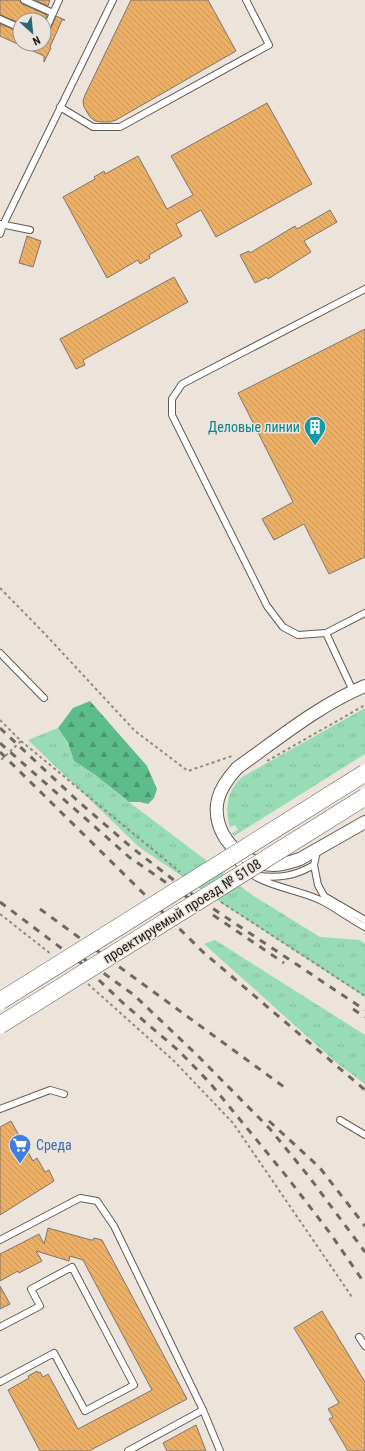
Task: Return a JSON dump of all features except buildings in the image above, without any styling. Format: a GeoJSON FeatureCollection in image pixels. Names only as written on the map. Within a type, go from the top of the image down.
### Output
{"type":"FeatureCollection","features":[{"type":"Feature","properties":{"kind":"main road","name":"проектируемый проезд № 5108"},"geometry":{"type":"LineString","coordinates":[[0,1001],[365,774]]}},
{"type":"Feature","properties":{"kind":"main road","name":"проектируемый проезд № 5108"},"geometry":{"type":"LineString","coordinates":[[0,1025],[365,797]]}},
{"type":"Feature","properties":{"kind":"street"},"geometry":{"type":"LineString","coordinates":[[365,686],[353,691],[292,728],[237,768],[230,775],[221,790],[217,805],[218,820],[226,840],[246,858],[264,864],[273,865],[300,859],[365,822]]}},
{"type":"Feature","properties":{"kind":"lane"},"geometry":{"type":"LineString","coordinates":[[24,0],[53,13],[59,0]]}},
{"type":"Feature","properties":{"kind":"lane"},"geometry":{"type":"LineString","coordinates":[[0,234],[1,225],[113,0]]}},
{"type":"Feature","properties":{"kind":"lane"},"geometry":{"type":"LineString","coordinates":[[60,107],[93,127],[120,127],[269,45],[246,0]]}},
{"type":"Feature","properties":{"kind":"lane"},"geometry":{"type":"LineString","coordinates":[[0,20],[12,25]]}},
{"type":"Feature","properties":{"kind":"lane"},"geometry":{"type":"LineString","coordinates":[[1,225],[30,230]]}},
{"type":"Feature","properties":{"kind":"lane"},"geometry":{"type":"LineString","coordinates":[[365,289],[182,384],[172,399],[172,415],[267,606],[282,627],[298,636],[326,633],[365,613]]}},
{"type":"Feature","properties":{"kind":"lane"},"geometry":{"type":"LineString","coordinates":[[326,633],[353,691]]}},
{"type":"Feature","properties":{"kind":"lane"},"geometry":{"type":"LineString","coordinates":[[0,653],[44,698]]}},
{"type":"Feature","properties":{"kind":"lane"},"geometry":{"type":"LineString","coordinates":[[226,840],[235,859],[254,876],[281,887],[321,900],[365,927]]}},
{"type":"Feature","properties":{"kind":"lane"},"geometry":{"type":"LineString","coordinates":[[318,849],[315,856],[314,865],[318,885],[324,896],[365,920]]}},
{"type":"Feature","properties":{"kind":"lane"},"geometry":{"type":"LineString","coordinates":[[254,876],[277,878],[301,872],[314,865]]}},
{"type":"Feature","properties":{"kind":"lane"},"geometry":{"type":"LineString","coordinates":[[0,1110],[50,1090],[64,1094]]}},
{"type":"Feature","properties":{"kind":"lane"},"geometry":{"type":"LineString","coordinates":[[340,1120],[365,1135]]}},
{"type":"Feature","properties":{"kind":"lane"},"geometry":{"type":"LineString","coordinates":[[0,1240],[80,1198],[97,1201],[114,1226],[220,1451]]}},
{"type":"Feature","properties":{"kind":"lane"},"geometry":{"type":"LineString","coordinates":[[0,1327],[40,1306],[32,1289],[72,1267],[134,1385],[85,1411],[54,1353],[0,1382]]}},
{"type":"Feature","properties":{"kind":"lane"},"geometry":{"type":"LineString","coordinates":[[359,1337],[365,1346]]}},
{"type":"Feature","properties":{"kind":"lane"},"geometry":{"type":"LineString","coordinates":[[128,1451],[202,1410]]}},
{"type":"Feature","properties":{"kind":"path"},"geometry":{"type":"LineString","coordinates":[[0,588],[135,731],[188,771],[232,756]]}},
{"type":"Feature","properties":{"kind":"path"},"geometry":{"type":"LineString","coordinates":[[265,762],[365,705]]}},
{"type":"Feature","properties":{"kind":"path"},"geometry":{"type":"LineString","coordinates":[[0,720],[21,741],[0,761]]}},
{"type":"Feature","properties":{"kind":"path"},"geometry":{"type":"LineString","coordinates":[[0,914],[57,958]]}},
{"type":"Feature","properties":{"kind":"path"},"geometry":{"type":"LineString","coordinates":[[84,981],[174,1061],[233,1123],[352,1297]]}},
{"type":"Feature","properties":{"kind":"green space"},"geometry":{"type":"Polygon","coordinates":[[[90,701],[147,766],[157,789],[154,798],[148,804],[129,802],[94,774],[74,761],[68,743],[58,728],[73,708],[90,701]]]}},
{"type":"Feature","properties":{"kind":"green space"},"geometry":{"type":"Polygon","coordinates":[[[365,708],[365,754],[234,836],[232,833],[238,830],[235,825],[230,827],[227,806],[233,787],[242,777],[365,708]]]}},
{"type":"Feature","properties":{"kind":"green space"},"geometry":{"type":"Polygon","coordinates":[[[58,728],[68,744],[74,761],[94,774],[252,895],[320,937],[360,940],[365,944],[365,997],[139,847],[28,740],[58,728]]]}},
{"type":"Feature","properties":{"kind":"green space"},"geometry":{"type":"Polygon","coordinates":[[[215,940],[365,1035],[365,1084],[338,1064],[204,944],[215,940]]]}},
{"type":"Feature","properties":{"kind":"railway"},"geometry":{"type":"LineString","coordinates":[[0,728],[79,802],[131,847],[197,898],[365,1010]]}},
{"type":"Feature","properties":{"kind":"railway"},"geometry":{"type":"LineString","coordinates":[[0,743],[129,857],[190,899]]}},
{"type":"Feature","properties":{"kind":"railway"},"geometry":{"type":"LineString","coordinates":[[0,752],[203,952],[365,1090]]}},
{"type":"Feature","properties":{"kind":"railway"},"geometry":{"type":"LineString","coordinates":[[0,902],[81,963],[123,1003],[179,1051],[210,1083],[287,1177],[330,1233],[365,1284]]}},
{"type":"Feature","properties":{"kind":"railway"},"geometry":{"type":"LineString","coordinates":[[40,909],[284,1087]]}},
{"type":"Feature","properties":{"kind":"railway"},"geometry":{"type":"LineString","coordinates":[[213,915],[284,963]]}},
{"type":"Feature","properties":{"kind":"railway"},"geometry":{"type":"LineString","coordinates":[[81,957],[134,995],[198,1056],[270,1129],[310,1178],[365,1252]]}},
{"type":"Feature","properties":{"kind":"railway"},"geometry":{"type":"LineString","coordinates":[[353,1009],[365,1017]]}},
{"type":"Feature","properties":{"kind":"railway"},"geometry":{"type":"LineString","coordinates":[[269,1121],[320,1168],[365,1226]]}},
{"type":"Feature","properties":{"kind":"place","name":"Деловые линии"},"geometry":{"type":"Point","coordinates":[315,446]}},
{"type":"Feature","properties":{"kind":"place","name":"Среда"},"geometry":{"type":"Point","coordinates":[20,1164]}}]}
